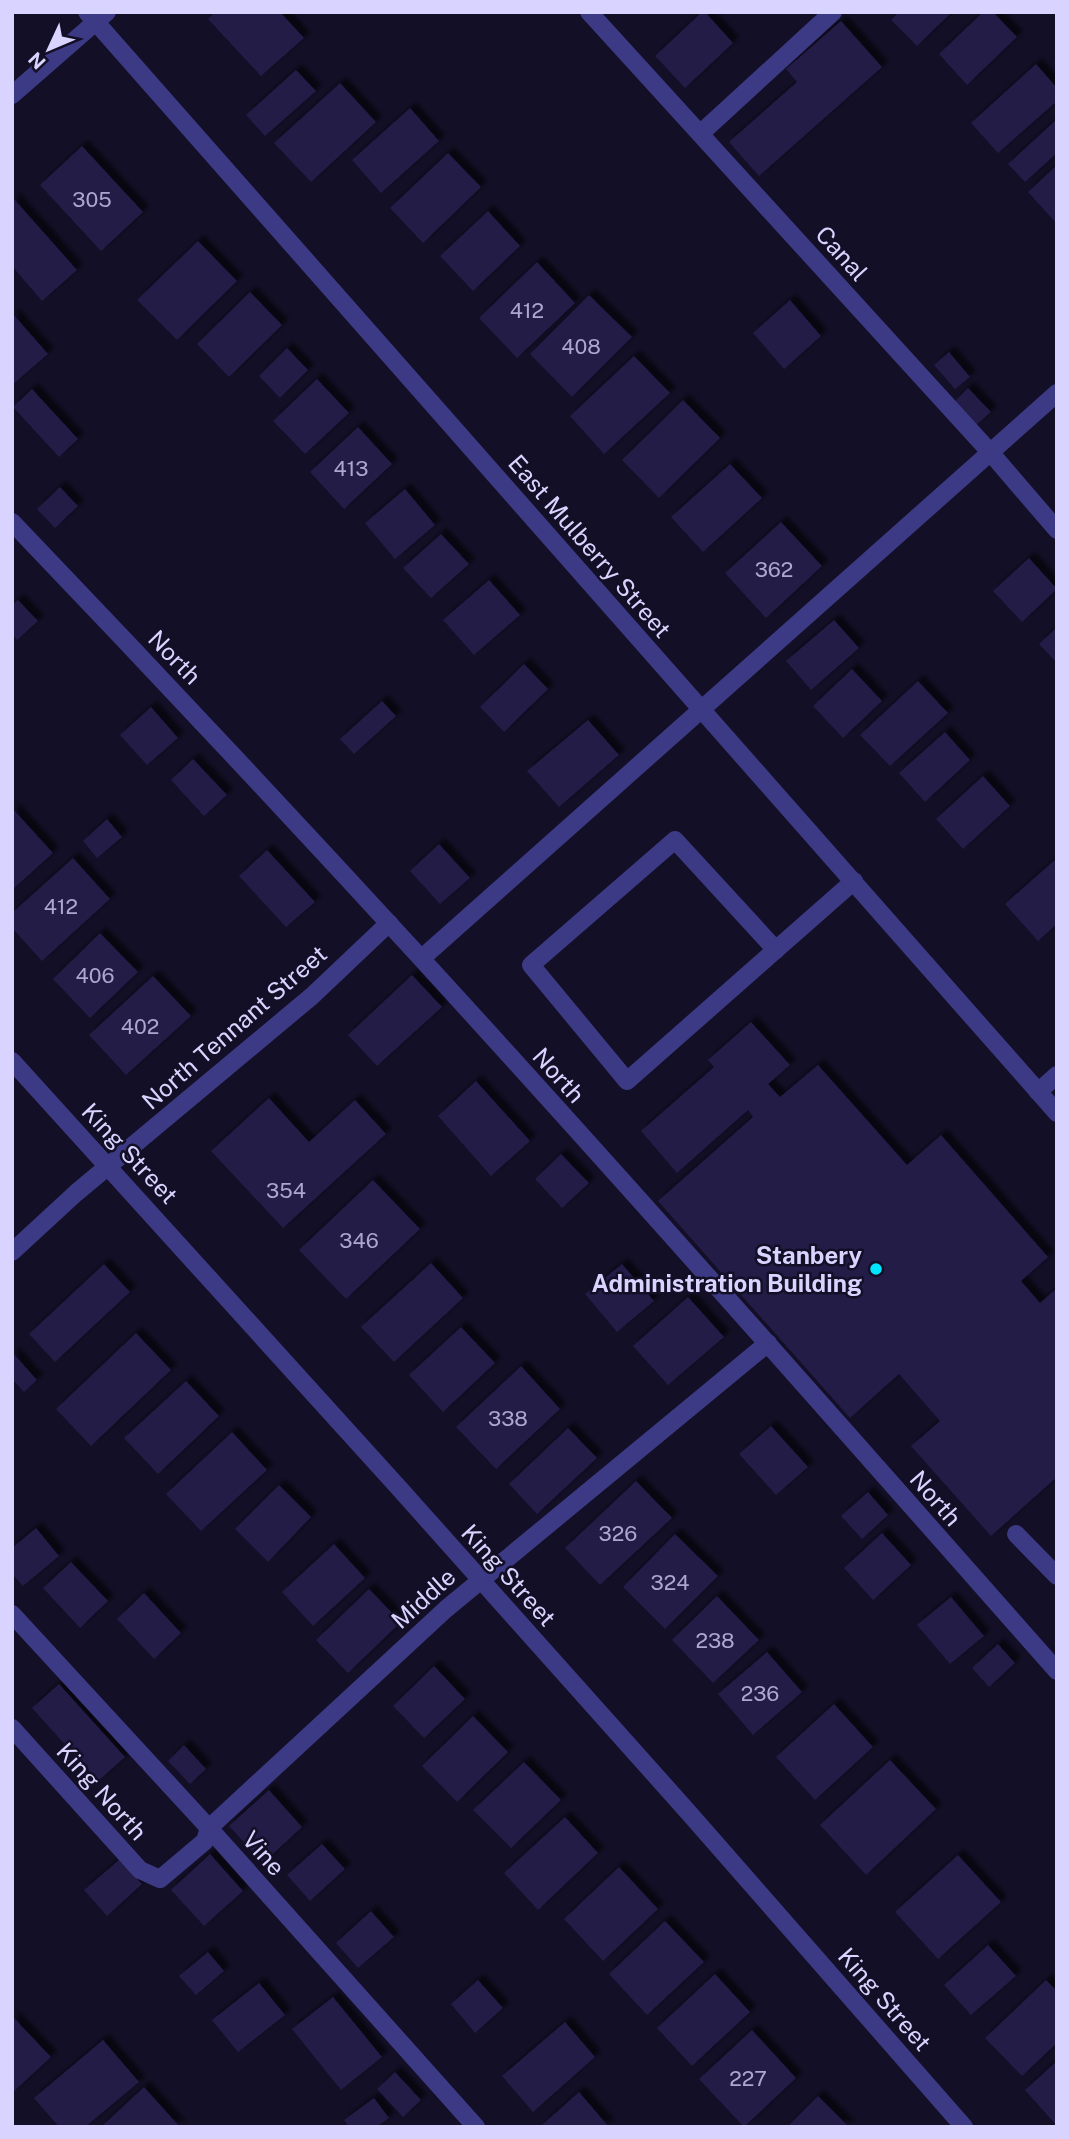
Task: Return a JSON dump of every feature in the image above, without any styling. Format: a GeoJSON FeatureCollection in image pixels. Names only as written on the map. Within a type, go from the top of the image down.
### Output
{"type":"FeatureCollection","features":[{"type":"Feature","properties":{"kind":"street","name":"Canal"},"geometry":{"type":"LineString","coordinates":[[589,12],[990,452],[1057,530]]}},
{"type":"Feature","properties":{"kind":"street"},"geometry":{"type":"LineString","coordinates":[[700,134],[833,12]]}},
{"type":"Feature","properties":{"kind":"street"},"geometry":{"type":"LineString","coordinates":[[12,95],[96,16]]}},
{"type":"Feature","properties":{"kind":"street","name":"East Mulberry Street"},"geometry":{"type":"LineString","coordinates":[[96,16],[1057,1113]]}},
{"type":"Feature","properties":{"kind":"street"},"geometry":{"type":"LineString","coordinates":[[422,958],[1057,393]]}},
{"type":"Feature","properties":{"kind":"street","name":"North"},"geometry":{"type":"LineString","coordinates":[[12,522],[210,729],[422,958],[768,1343],[1057,1671]]}},
{"type":"Feature","properties":{"kind":"street"},"geometry":{"type":"LineString","coordinates":[[776,950],[675,840],[531,965],[627,1081],[776,950],[854,881]]}},
{"type":"Feature","properties":{"kind":"street","name":"North Tennant Street"},"geometry":{"type":"LineString","coordinates":[[12,1252],[109,1166],[312,996],[389,923]]}},
{"type":"Feature","properties":{"kind":"street","name":"King Street"},"geometry":{"type":"LineString","coordinates":[[12,1060],[481,1580],[964,2127]]}},
{"type":"Feature","properties":{"kind":"street"},"geometry":{"type":"LineString","coordinates":[[1038,1092],[1057,1075]]}},
{"type":"Feature","properties":{"kind":"street","name":"Middle"},"geometry":{"type":"LineString","coordinates":[[160,1880],[205,1841],[209,1828],[446,1609],[768,1343]]}},
{"type":"Feature","properties":{"kind":"street"},"geometry":{"type":"LineString","coordinates":[[1016,1534],[1057,1576]]}},
{"type":"Feature","properties":{"kind":"street","name":"Vine"},"geometry":{"type":"LineString","coordinates":[[12,1614],[209,1828],[476,2127]]}},
{"type":"Feature","properties":{"kind":"street","name":"King North"},"geometry":{"type":"LineString","coordinates":[[12,1728],[140,1870],[160,1880]]}},
{"type":"Feature","properties":{"kind":"building"},"geometry":{"type":"Polygon","coordinates":[[[215,12],[280,12],[304,38],[261,76],[208,19],[215,12]]]}},
{"type":"Feature","properties":{"kind":"building"},"geometry":{"type":"Polygon","coordinates":[[[705,12],[733,43],[685,88],[655,56],[705,12]]]}},
{"type":"Feature","properties":{"kind":"building"},"geometry":{"type":"Polygon","coordinates":[[[899,12],[952,12],[917,46],[891,20],[899,12]]]}},
{"type":"Feature","properties":{"kind":"building"},"geometry":{"type":"Polygon","coordinates":[[[983,12],[993,12],[1017,37],[967,85],[939,54],[983,12]]]}},
{"type":"Feature","properties":{"kind":"building"},"geometry":{"type":"Polygon","coordinates":[[[841,21],[882,67],[759,176],[729,142],[797,82],[786,69],[841,21]]]}},
{"type":"Feature","properties":{"kind":"building"},"geometry":{"type":"Polygon","coordinates":[[[1036,64],[1057,88],[1057,101],[998,153],[971,123],[1036,64]]]}},
{"type":"Feature","properties":{"kind":"building"},"geometry":{"type":"Polygon","coordinates":[[[296,70],[316,91],[265,136],[246,115],[296,70]]]}},
{"type":"Feature","properties":{"kind":"building"},"geometry":{"type":"Polygon","coordinates":[[[340,83],[376,122],[311,182],[274,143],[340,83]]]}},
{"type":"Feature","properties":{"kind":"building"},"geometry":{"type":"Polygon","coordinates":[[[410,108],[439,141],[381,193],[352,160],[410,108]]]}},
{"type":"Feature","properties":{"kind":"building"},"geometry":{"type":"Polygon","coordinates":[[[1057,119],[1057,153],[1025,182],[1008,164],[1057,119]]]}},
{"type":"Feature","properties":{"kind":"building"},"geometry":{"type":"Polygon","coordinates":[[[82,146],[143,212],[101,251],[40,185],[82,146]]]}},
{"type":"Feature","properties":{"kind":"building"},"geometry":{"type":"Polygon","coordinates":[[[448,153],[481,187],[423,243],[390,208],[448,153]]]}},
{"type":"Feature","properties":{"kind":"building"},"geometry":{"type":"Polygon","coordinates":[[[1057,165],[1057,224],[1028,192],[1057,165]]]}},
{"type":"Feature","properties":{"kind":"building"},"geometry":{"type":"Polygon","coordinates":[[[14,199],[77,270],[42,301],[12,266],[14,199]]]}},
{"type":"Feature","properties":{"kind":"building"},"geometry":{"type":"Polygon","coordinates":[[[488,211],[520,246],[473,291],[440,256],[488,211]]]}},
{"type":"Feature","properties":{"kind":"building"},"geometry":{"type":"Polygon","coordinates":[[[198,241],[237,281],[177,340],[137,300],[198,241]]]}},
{"type":"Feature","properties":{"kind":"building"},"geometry":{"type":"Polygon","coordinates":[[[537,262],[575,303],[517,358],[479,318],[537,262]]]}},
{"type":"Feature","properties":{"kind":"building"},"geometry":{"type":"Polygon","coordinates":[[[250,292],[282,325],[229,377],[197,344],[250,292]]]}},
{"type":"Feature","properties":{"kind":"building"},"geometry":{"type":"Polygon","coordinates":[[[589,295],[632,337],[572,397],[530,354],[589,295]]]}},
{"type":"Feature","properties":{"kind":"building"},"geometry":{"type":"Polygon","coordinates":[[[790,300],[821,336],[784,369],[753,333],[790,300]]]}},
{"type":"Feature","properties":{"kind":"building"},"geometry":{"type":"Polygon","coordinates":[[[12,313],[48,354],[12,385],[12,313]]]}},
{"type":"Feature","properties":{"kind":"building"},"geometry":{"type":"Polygon","coordinates":[[[287,348],[308,370],[280,398],[259,376],[287,348]]]}},
{"type":"Feature","properties":{"kind":"building"},"geometry":{"type":"Polygon","coordinates":[[[949,352],[970,377],[955,389],[934,365],[949,352]]]}},
{"type":"Feature","properties":{"kind":"building"},"geometry":{"type":"Polygon","coordinates":[[[634,356],[670,393],[604,454],[570,416],[634,356]]]}},
{"type":"Feature","properties":{"kind":"building"},"geometry":{"type":"Polygon","coordinates":[[[317,379],[349,413],[305,454],[273,421],[317,379]]]}},
{"type":"Feature","properties":{"kind":"building"},"geometry":{"type":"Polygon","coordinates":[[[968,388],[991,412],[976,425],[954,402],[968,388]]]}},
{"type":"Feature","properties":{"kind":"building"},"geometry":{"type":"Polygon","coordinates":[[[32,389],[78,439],[59,457],[13,407],[32,389]]]}},
{"type":"Feature","properties":{"kind":"building"},"geometry":{"type":"Polygon","coordinates":[[[683,400],[720,438],[659,498],[622,460],[683,400]]]}},
{"type":"Feature","properties":{"kind":"building"},"geometry":{"type":"Polygon","coordinates":[[[358,427],[392,464],[344,509],[310,472],[358,427]]]}},
{"type":"Feature","properties":{"kind":"building"},"geometry":{"type":"Polygon","coordinates":[[[730,464],[762,498],[703,552],[671,517],[730,464]]]}},
{"type":"Feature","properties":{"kind":"building"},"geometry":{"type":"Polygon","coordinates":[[[60,487],[78,506],[55,528],[37,509],[60,487]]]}},
{"type":"Feature","properties":{"kind":"building"},"geometry":{"type":"Polygon","coordinates":[[[405,489],[435,525],[395,559],[365,523],[405,489]]]}},
{"type":"Feature","properties":{"kind":"building"},"geometry":{"type":"Polygon","coordinates":[[[781,522],[822,566],[766,618],[725,573],[781,522]]]}},
{"type":"Feature","properties":{"kind":"building"},"geometry":{"type":"Polygon","coordinates":[[[441,534],[469,564],[431,598],[403,568],[441,534]]]}},
{"type":"Feature","properties":{"kind":"building"},"geometry":{"type":"Polygon","coordinates":[[[1029,558],[1057,589],[1022,622],[993,591],[1029,558]]]}},
{"type":"Feature","properties":{"kind":"building"},"geometry":{"type":"Polygon","coordinates":[[[489,580],[520,615],[474,655],[443,620],[489,580]]]}},
{"type":"Feature","properties":{"kind":"building"},"geometry":{"type":"Polygon","coordinates":[[[18,600],[38,621],[17,640],[12,634],[12,605],[18,600]]]}},
{"type":"Feature","properties":{"kind":"building"},"geometry":{"type":"Polygon","coordinates":[[[834,620],[859,648],[811,690],[786,661],[834,620]]]}},
{"type":"Feature","properties":{"kind":"building"},"geometry":{"type":"Polygon","coordinates":[[[1057,627],[1057,663],[1039,644],[1057,627]]]}},
{"type":"Feature","properties":{"kind":"building"},"geometry":{"type":"Polygon","coordinates":[[[524,664],[548,689],[504,732],[480,707],[524,664]]]}},
{"type":"Feature","properties":{"kind":"building"},"geometry":{"type":"Polygon","coordinates":[[[852,669],[882,701],[843,738],[813,706],[852,669]]]}},
{"type":"Feature","properties":{"kind":"building"},"geometry":{"type":"Polygon","coordinates":[[[918,681],[948,713],[890,766],[860,735],[918,681]]]}},
{"type":"Feature","properties":{"kind":"building"},"geometry":{"type":"Polygon","coordinates":[[[382,701],[396,716],[354,754],[340,739],[382,701]]]}},
{"type":"Feature","properties":{"kind":"building"},"geometry":{"type":"Polygon","coordinates":[[[151,707],[178,738],[147,765],[120,735],[151,707]]]}},
{"type":"Feature","properties":{"kind":"building"},"geometry":{"type":"Polygon","coordinates":[[[588,720],[619,755],[559,807],[527,771],[588,720]]]}},
{"type":"Feature","properties":{"kind":"building"},"geometry":{"type":"Polygon","coordinates":[[[945,732],[970,760],[925,802],[899,773],[945,732]]]}},
{"type":"Feature","properties":{"kind":"building"},"geometry":{"type":"Polygon","coordinates":[[[193,759],[227,795],[204,816],[171,780],[193,759]]]}},
{"type":"Feature","properties":{"kind":"building"},"geometry":{"type":"Polygon","coordinates":[[[983,776],[1010,806],[963,849],[936,819],[983,776]]]}},
{"type":"Feature","properties":{"kind":"building"},"geometry":{"type":"Polygon","coordinates":[[[12,808],[53,853],[12,890],[12,808]]]}},
{"type":"Feature","properties":{"kind":"building"},"geometry":{"type":"Polygon","coordinates":[[[107,819],[122,837],[97,858],[83,841],[107,819]]]}},
{"type":"Feature","properties":{"kind":"building"},"geometry":{"type":"Polygon","coordinates":[[[439,844],[470,878],[440,904],[410,871],[439,844]]]}},
{"type":"Feature","properties":{"kind":"building"},"geometry":{"type":"Polygon","coordinates":[[[267,850],[315,902],[286,927],[239,876],[267,850]]]}},
{"type":"Feature","properties":{"kind":"building"},"geometry":{"type":"Polygon","coordinates":[[[73,858],[110,899],[42,961],[12,928],[12,913],[73,858]]]}},
{"type":"Feature","properties":{"kind":"building"},"geometry":{"type":"Polygon","coordinates":[[[1057,858],[1057,924],[1038,941],[1005,904],[1057,858]]]}},
{"type":"Feature","properties":{"kind":"building"},"geometry":{"type":"Polygon","coordinates":[[[100,933],[138,972],[90,1018],[53,979],[100,933]]]}},
{"type":"Feature","properties":{"kind":"building"},"geometry":{"type":"Polygon","coordinates":[[[412,975],[442,1007],[377,1066],[348,1035],[412,975]]]}},
{"type":"Feature","properties":{"kind":"building"},"geometry":{"type":"Polygon","coordinates":[[[153,976],[191,1016],[126,1075],[89,1035],[153,976]]]}},
{"type":"Feature","properties":{"kind":"building","name":"Stanbery Administration Building"},"geometry":{"type":"Polygon","coordinates":[[[751,1022],[790,1065],[768,1084],[780,1097],[818,1065],[907,1165],[941,1135],[1048,1257],[1021,1281],[1040,1303],[1057,1288],[1057,1477],[991,1536],[911,1446],[940,1421],[899,1374],[850,1418],[658,1201],[753,1117],[748,1110],[677,1173],[641,1131],[714,1067],[708,1060],[751,1022]]]}},
{"type":"Feature","properties":{"kind":"building"},"geometry":{"type":"Polygon","coordinates":[[[476,1081],[530,1141],[491,1176],[438,1116],[476,1081]]]}},
{"type":"Feature","properties":{"kind":"building"},"geometry":{"type":"Polygon","coordinates":[[[269,1098],[309,1142],[355,1100],[386,1134],[283,1228],[211,1151],[269,1098]]]}},
{"type":"Feature","properties":{"kind":"building"},"geometry":{"type":"Polygon","coordinates":[[[561,1154],[589,1183],[562,1208],[535,1179],[561,1154]]]}},
{"type":"Feature","properties":{"kind":"building"},"geometry":{"type":"Polygon","coordinates":[[[373,1180],[420,1229],[346,1299],[299,1250],[373,1180]]]}},
{"type":"Feature","properties":{"kind":"building"},"geometry":{"type":"Polygon","coordinates":[[[431,1263],[463,1298],[394,1362],[361,1327],[431,1263]]]}},
{"type":"Feature","properties":{"kind":"building"},"geometry":{"type":"Polygon","coordinates":[[[104,1264],[130,1292],[55,1362],[29,1334],[104,1264]]]}},
{"type":"Feature","properties":{"kind":"building"},"geometry":{"type":"Polygon","coordinates":[[[622,1264],[654,1301],[617,1332],[585,1294],[622,1264]]]}},
{"type":"Feature","properties":{"kind":"building"},"geometry":{"type":"Polygon","coordinates":[[[688,1297],[724,1337],[668,1385],[633,1346],[688,1297]]]}},
{"type":"Feature","properties":{"kind":"building"},"geometry":{"type":"Polygon","coordinates":[[[461,1327],[495,1363],[443,1412],[409,1375],[461,1327]]]}},
{"type":"Feature","properties":{"kind":"building"},"geometry":{"type":"Polygon","coordinates":[[[136,1333],[171,1370],[91,1446],[56,1409],[136,1333]]]}},
{"type":"Feature","properties":{"kind":"building"},"geometry":{"type":"Polygon","coordinates":[[[12,1352],[37,1380],[24,1392],[12,1379],[12,1352]]]}},
{"type":"Feature","properties":{"kind":"building"},"geometry":{"type":"Polygon","coordinates":[[[521,1366],[560,1409],[496,1469],[456,1427],[521,1366]]]}},
{"type":"Feature","properties":{"kind":"building"},"geometry":{"type":"Polygon","coordinates":[[[186,1381],[219,1416],[158,1474],[124,1438],[186,1381]]]}},
{"type":"Feature","properties":{"kind":"building"},"geometry":{"type":"Polygon","coordinates":[[[771,1426],[808,1467],[776,1495],[739,1454],[771,1426]]]}},
{"type":"Feature","properties":{"kind":"building"},"geometry":{"type":"Polygon","coordinates":[[[568,1428],[597,1458],[537,1514],[509,1484],[568,1428]]]}},
{"type":"Feature","properties":{"kind":"building"},"geometry":{"type":"Polygon","coordinates":[[[232,1432],[267,1470],[201,1531],[166,1494],[232,1432]]]}},
{"type":"Feature","properties":{"kind":"building"},"geometry":{"type":"Polygon","coordinates":[[[636,1481],[672,1518],[600,1585],[565,1548],[636,1481]]]}},
{"type":"Feature","properties":{"kind":"building"},"geometry":{"type":"Polygon","coordinates":[[[279,1485],[311,1517],[268,1562],[235,1529],[279,1485]]]}},
{"type":"Feature","properties":{"kind":"building"},"geometry":{"type":"Polygon","coordinates":[[[868,1492],[888,1515],[862,1539],[841,1516],[868,1492]]]}},
{"type":"Feature","properties":{"kind":"building"},"geometry":{"type":"Polygon","coordinates":[[[36,1528],[59,1556],[23,1586],[12,1574],[12,1548],[36,1528]]]}},
{"type":"Feature","properties":{"kind":"building"},"geometry":{"type":"Polygon","coordinates":[[[882,1533],[911,1565],[873,1600],[844,1568],[882,1533]]]}},
{"type":"Feature","properties":{"kind":"building"},"geometry":{"type":"Polygon","coordinates":[[[675,1534],[718,1576],[665,1629],[623,1587],[675,1534]]]}},
{"type":"Feature","properties":{"kind":"building"},"geometry":{"type":"Polygon","coordinates":[[[334,1544],[365,1578],[313,1626],[282,1592],[334,1544]]]}},
{"type":"Feature","properties":{"kind":"building"},"geometry":{"type":"Polygon","coordinates":[[[71,1562],[108,1601],[80,1628],[43,1588],[71,1562]]]}},
{"type":"Feature","properties":{"kind":"building"},"geometry":{"type":"Polygon","coordinates":[[[369,1589],[401,1622],[348,1673],[316,1640],[369,1589]]]}},
{"type":"Feature","properties":{"kind":"building"},"geometry":{"type":"Polygon","coordinates":[[[144,1593],[181,1633],[154,1659],[117,1619],[144,1593]]]}},
{"type":"Feature","properties":{"kind":"building"},"geometry":{"type":"Polygon","coordinates":[[[717,1596],[759,1640],[713,1683],[672,1640],[717,1596]]]}},
{"type":"Feature","properties":{"kind":"building"},"geometry":{"type":"Polygon","coordinates":[[[951,1597],[984,1636],[950,1664],[917,1625],[951,1597]]]}},
{"type":"Feature","properties":{"kind":"building"},"geometry":{"type":"Polygon","coordinates":[[[998,1644],[1015,1663],[989,1687],[972,1668],[998,1644]]]}},
{"type":"Feature","properties":{"kind":"building"},"geometry":{"type":"Polygon","coordinates":[[[767,1652],[802,1692],[753,1735],[718,1694],[767,1652]]]}},
{"type":"Feature","properties":{"kind":"building"},"geometry":{"type":"Polygon","coordinates":[[[434,1666],[465,1699],[424,1738],[393,1706],[434,1666]]]}},
{"type":"Feature","properties":{"kind":"building"},"geometry":{"type":"Polygon","coordinates":[[[59,1684],[125,1757],[98,1781],[32,1708],[59,1684]]]}},
{"type":"Feature","properties":{"kind":"building"},"geometry":{"type":"Polygon","coordinates":[[[834,1704],[873,1747],[815,1800],[776,1757],[834,1704]]]}},
{"type":"Feature","properties":{"kind":"building"},"geometry":{"type":"Polygon","coordinates":[[[473,1716],[508,1752],[457,1802],[422,1766],[473,1716]]]}},
{"type":"Feature","properties":{"kind":"building"},"geometry":{"type":"Polygon","coordinates":[[[184,1745],[206,1769],[190,1784],[168,1761],[184,1745]]]}},
{"type":"Feature","properties":{"kind":"building"},"geometry":{"type":"Polygon","coordinates":[[[890,1760],[936,1809],[866,1875],[820,1825],[890,1760]]]}},
{"type":"Feature","properties":{"kind":"building"},"geometry":{"type":"Polygon","coordinates":[[[524,1762],[561,1800],[511,1848],[473,1810],[524,1762]]]}},
{"type":"Feature","properties":{"kind":"building"},"geometry":{"type":"Polygon","coordinates":[[[269,1790],[302,1827],[263,1863],[229,1826],[269,1790]]]}},
{"type":"Feature","properties":{"kind":"building"},"geometry":{"type":"Polygon","coordinates":[[[565,1817],[598,1853],[538,1910],[504,1873],[565,1817]]]}},
{"type":"Feature","properties":{"kind":"building"},"geometry":{"type":"Polygon","coordinates":[[[322,1844],[345,1869],[310,1901],[287,1875],[322,1844]]]}},
{"type":"Feature","properties":{"kind":"building"},"geometry":{"type":"Polygon","coordinates":[[[210,1854],[243,1891],[204,1926],[171,1890],[210,1854]]]}},
{"type":"Feature","properties":{"kind":"building"},"geometry":{"type":"Polygon","coordinates":[[[958,1855],[1001,1902],[938,1959],[895,1912],[958,1855]]]}},
{"type":"Feature","properties":{"kind":"building"},"geometry":{"type":"Polygon","coordinates":[[[120,1859],[142,1884],[107,1916],[84,1890],[120,1859]]]}},
{"type":"Feature","properties":{"kind":"building"},"geometry":{"type":"Polygon","coordinates":[[[619,1867],[658,1909],[603,1961],[564,1919],[619,1867]]]}},
{"type":"Feature","properties":{"kind":"building"},"geometry":{"type":"Polygon","coordinates":[[[371,1911],[394,1937],[358,1968],[336,1943],[371,1911]]]}},
{"type":"Feature","properties":{"kind":"building"},"geometry":{"type":"Polygon","coordinates":[[[665,1921],[704,1962],[647,2015],[609,1974],[665,1921]]]}},
{"type":"Feature","properties":{"kind":"building"},"geometry":{"type":"Polygon","coordinates":[[[988,1945],[1016,1976],[971,2015],[944,1985],[988,1945]]]}},
{"type":"Feature","properties":{"kind":"building"},"geometry":{"type":"Polygon","coordinates":[[[208,1952],[224,1971],[196,1995],[179,1976],[208,1952]]]}},
{"type":"Feature","properties":{"kind":"building"},"geometry":{"type":"Polygon","coordinates":[[[715,1974],[750,2012],[692,2066],[657,2028],[715,1974]]]}},
{"type":"Feature","properties":{"kind":"building"},"geometry":{"type":"Polygon","coordinates":[[[478,1980],[503,2008],[475,2033],[451,2004],[478,1980]]]}},
{"type":"Feature","properties":{"kind":"building"},"geometry":{"type":"Polygon","coordinates":[[[1046,1980],[1057,1991],[1057,2043],[1022,2076],[985,2038],[1046,1980]]]}},
{"type":"Feature","properties":{"kind":"building"},"geometry":{"type":"Polygon","coordinates":[[[259,1983],[285,2015],[238,2052],[212,2020],[259,1983]]]}},
{"type":"Feature","properties":{"kind":"building"},"geometry":{"type":"Polygon","coordinates":[[[333,1997],[382,2057],[341,2090],[292,2029],[333,1997]]]}},
{"type":"Feature","properties":{"kind":"building"},"geometry":{"type":"Polygon","coordinates":[[[12,2016],[51,2057],[12,2093],[12,2016]]]}},
{"type":"Feature","properties":{"kind":"building"},"geometry":{"type":"Polygon","coordinates":[[[565,2022],[595,2057],[533,2112],[502,2076],[565,2022]]]}},
{"type":"Feature","properties":{"kind":"building"},"geometry":{"type":"Polygon","coordinates":[[[752,2030],[796,2078],[744,2127],[699,2079],[752,2030]]]}},
{"type":"Feature","properties":{"kind":"building"},"geometry":{"type":"Polygon","coordinates":[[[103,2040],[139,2082],[85,2127],[59,2127],[34,2098],[103,2040]]]}},
{"type":"Feature","properties":{"kind":"building"},"geometry":{"type":"Polygon","coordinates":[[[1057,2061],[1057,2126],[1025,2090],[1057,2061]]]}},
{"type":"Feature","properties":{"kind":"building"},"geometry":{"type":"Polygon","coordinates":[[[395,2072],[421,2100],[403,2117],[377,2089],[395,2072]]]}},
{"type":"Feature","properties":{"kind":"building"},"geometry":{"type":"Polygon","coordinates":[[[144,2087],[180,2127],[101,2127],[144,2087]]]}},
{"type":"Feature","properties":{"kind":"building"},"geometry":{"type":"Polygon","coordinates":[[[579,2092],[609,2127],[543,2127],[542,2125],[579,2092]]]}},
{"type":"Feature","properties":{"kind":"building"},"geometry":{"type":"Polygon","coordinates":[[[818,2096],[849,2127],[787,2127],[818,2096]]]}},
{"type":"Feature","properties":{"kind":"building"},"geometry":{"type":"Polygon","coordinates":[[[374,2098],[389,2118],[376,2127],[349,2127],[344,2120],[374,2098]]]}},
{"type":"Feature","properties":{"kind":"place","name":"Stanbery Administration Building"},"geometry":{"type":"Point","coordinates":[876,1269]}}]}
